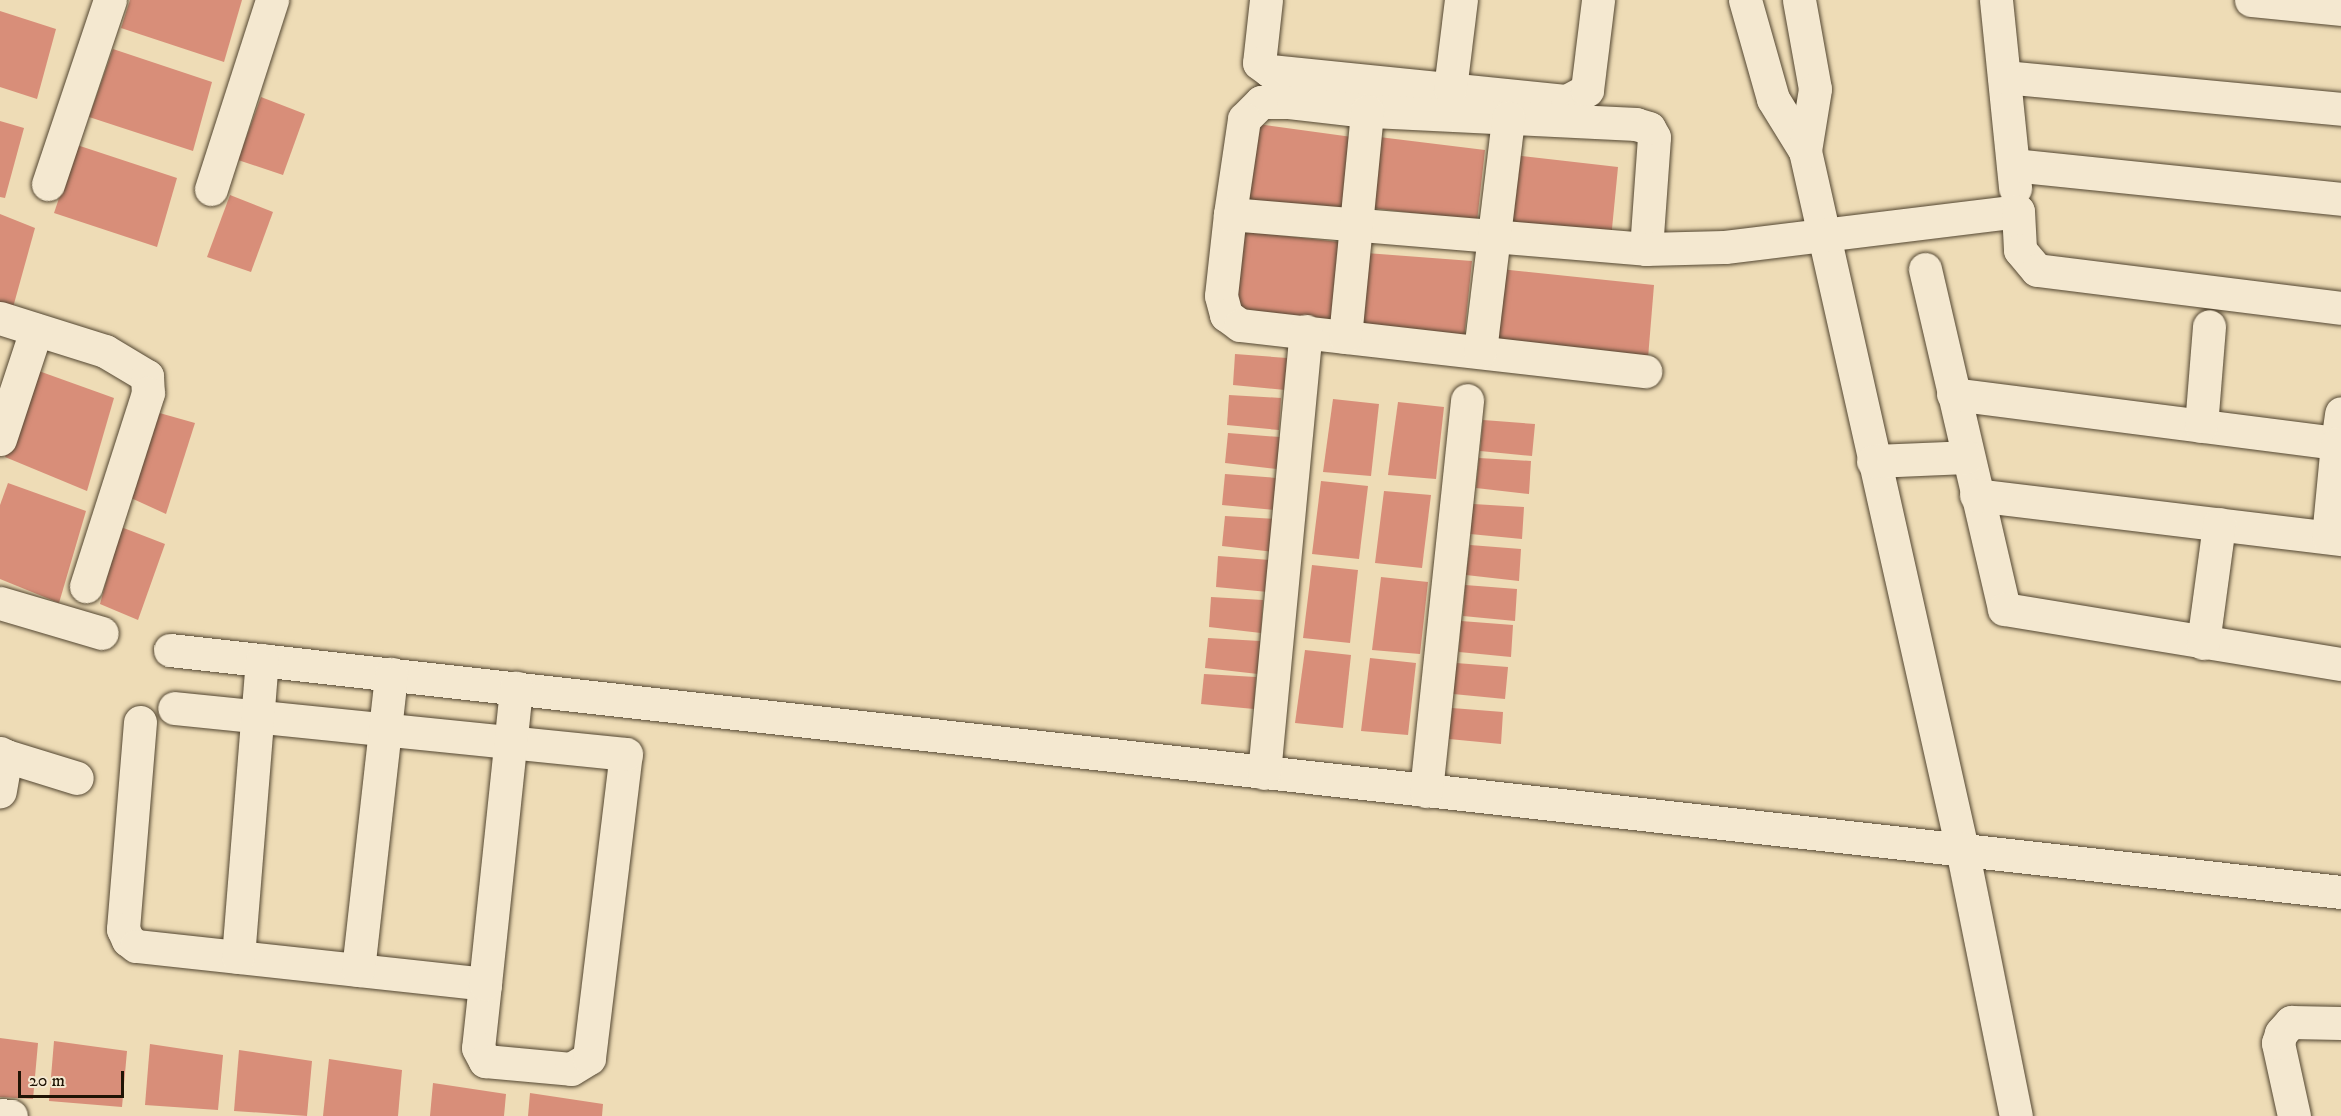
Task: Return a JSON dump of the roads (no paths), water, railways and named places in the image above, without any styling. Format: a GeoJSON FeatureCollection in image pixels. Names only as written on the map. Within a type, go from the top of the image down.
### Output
{"type":"FeatureCollection","features":[{"type":"Feature","properties":{"kind":"street"},"geometry":{"type":"LineString","coordinates":[[48,184],[111,0]]}},
{"type":"Feature","properties":{"kind":"street"},"geometry":{"type":"LineString","coordinates":[[211,189],[272,0]]}},
{"type":"Feature","properties":{"kind":"street"},"geometry":{"type":"LineString","coordinates":[[1266,0],[1263,68],[1450,89],[1581,98],[1598,0]]}},
{"type":"Feature","properties":{"kind":"street"},"geometry":{"type":"LineString","coordinates":[[1450,89],[1461,0]]}},
{"type":"Feature","properties":{"kind":"street"},"geometry":{"type":"LineString","coordinates":[[1745,0],[1773,99],[1805,151],[1962,849],[2016,1116]]}},
{"type":"Feature","properties":{"kind":"street"},"geometry":{"type":"LineString","coordinates":[[1800,0],[1815,89],[1805,151]]}},
{"type":"Feature","properties":{"kind":"street"},"geometry":{"type":"LineString","coordinates":[[1996,0],[2020,250],[2037,270],[2341,308]]}},
{"type":"Feature","properties":{"kind":"street"},"geometry":{"type":"LineString","coordinates":[[2251,0],[2341,9]]}},
{"type":"Feature","properties":{"kind":"street"},"geometry":{"type":"LineString","coordinates":[[2004,77],[2341,109]]}},
{"type":"Feature","properties":{"kind":"street"},"geometry":{"type":"LineString","coordinates":[[1645,371],[1240,325],[1226,315],[1221,296],[1244,119],[1261,102],[1367,111],[1648,128],[1654,137],[1646,249]]}},
{"type":"Feature","properties":{"kind":"street"},"geometry":{"type":"LineString","coordinates":[[1345,337],[1367,111]]}},
{"type":"Feature","properties":{"kind":"street"},"geometry":{"type":"LineString","coordinates":[[1480,351],[1508,118]]}},
{"type":"Feature","properties":{"kind":"street"},"geometry":{"type":"LineString","coordinates":[[2013,165],[2341,199]]}},
{"type":"Feature","properties":{"kind":"street"},"geometry":{"type":"LineString","coordinates":[[1230,214],[1646,249],[1823,236],[2018,211]]}},
{"type":"Feature","properties":{"kind":"street"},"geometry":{"type":"LineString","coordinates":[[1925,268],[2004,609],[2341,664]]}},
{"type":"Feature","properties":{"kind":"street"},"geometry":{"type":"LineString","coordinates":[[0,318],[105,351],[147,376],[148,393],[86,586]]}},
{"type":"Feature","properties":{"kind":"street"},"geometry":{"type":"LineString","coordinates":[[2201,426],[2209,326]]}},
{"type":"Feature","properties":{"kind":"street"},"geometry":{"type":"LineString","coordinates":[[0,439],[36,330]]}},
{"type":"Feature","properties":{"kind":"street"},"geometry":{"type":"LineString","coordinates":[[1264,773],[1306,331]]}},
{"type":"Feature","properties":{"kind":"street"},"geometry":{"type":"LineString","coordinates":[[1953,394],[2201,426],[2339,428],[2335,538],[1976,495]]}},
{"type":"Feature","properties":{"kind":"street"},"geometry":{"type":"LineString","coordinates":[[1426,791],[1467,400]]}},
{"type":"Feature","properties":{"kind":"street"},"geometry":{"type":"LineString","coordinates":[[1873,461],[1967,457]]}},
{"type":"Feature","properties":{"kind":"street"},"geometry":{"type":"LineString","coordinates":[[2203,643],[2218,524]]}},
{"type":"Feature","properties":{"kind":"street"},"geometry":{"type":"LineString","coordinates":[[0,603],[102,633]]}},
{"type":"Feature","properties":{"kind":"street"},"geometry":{"type":"LineString","coordinates":[[170,650],[2341,892]]}},
{"type":"Feature","properties":{"kind":"street"},"geometry":{"type":"LineString","coordinates":[[238,957],[262,660]]}},
{"type":"Feature","properties":{"kind":"street"},"geometry":{"type":"LineString","coordinates":[[358,970],[391,674]]}},
{"type":"Feature","properties":{"kind":"street"},"geometry":{"type":"LineString","coordinates":[[174,708],[510,742],[627,757],[589,1058],[572,1069],[485,1061],[478,1048],[510,742],[516,688]]}},
{"type":"Feature","properties":{"kind":"street"},"geometry":{"type":"LineString","coordinates":[[140,722],[123,928],[136,946],[485,984]]}},
{"type":"Feature","properties":{"kind":"street"},"geometry":{"type":"LineString","coordinates":[[0,791],[3,754],[77,778]]}},
{"type":"Feature","properties":{"kind":"street"},"geometry":{"type":"LineString","coordinates":[[2294,1116],[2278,1043],[2281,1033],[2291,1022],[2341,1023]]}},
{"type":"Feature","properties":{"kind":"street"},"geometry":{"type":"LineString","coordinates":[[0,1114],[11,1116]]}}]}
